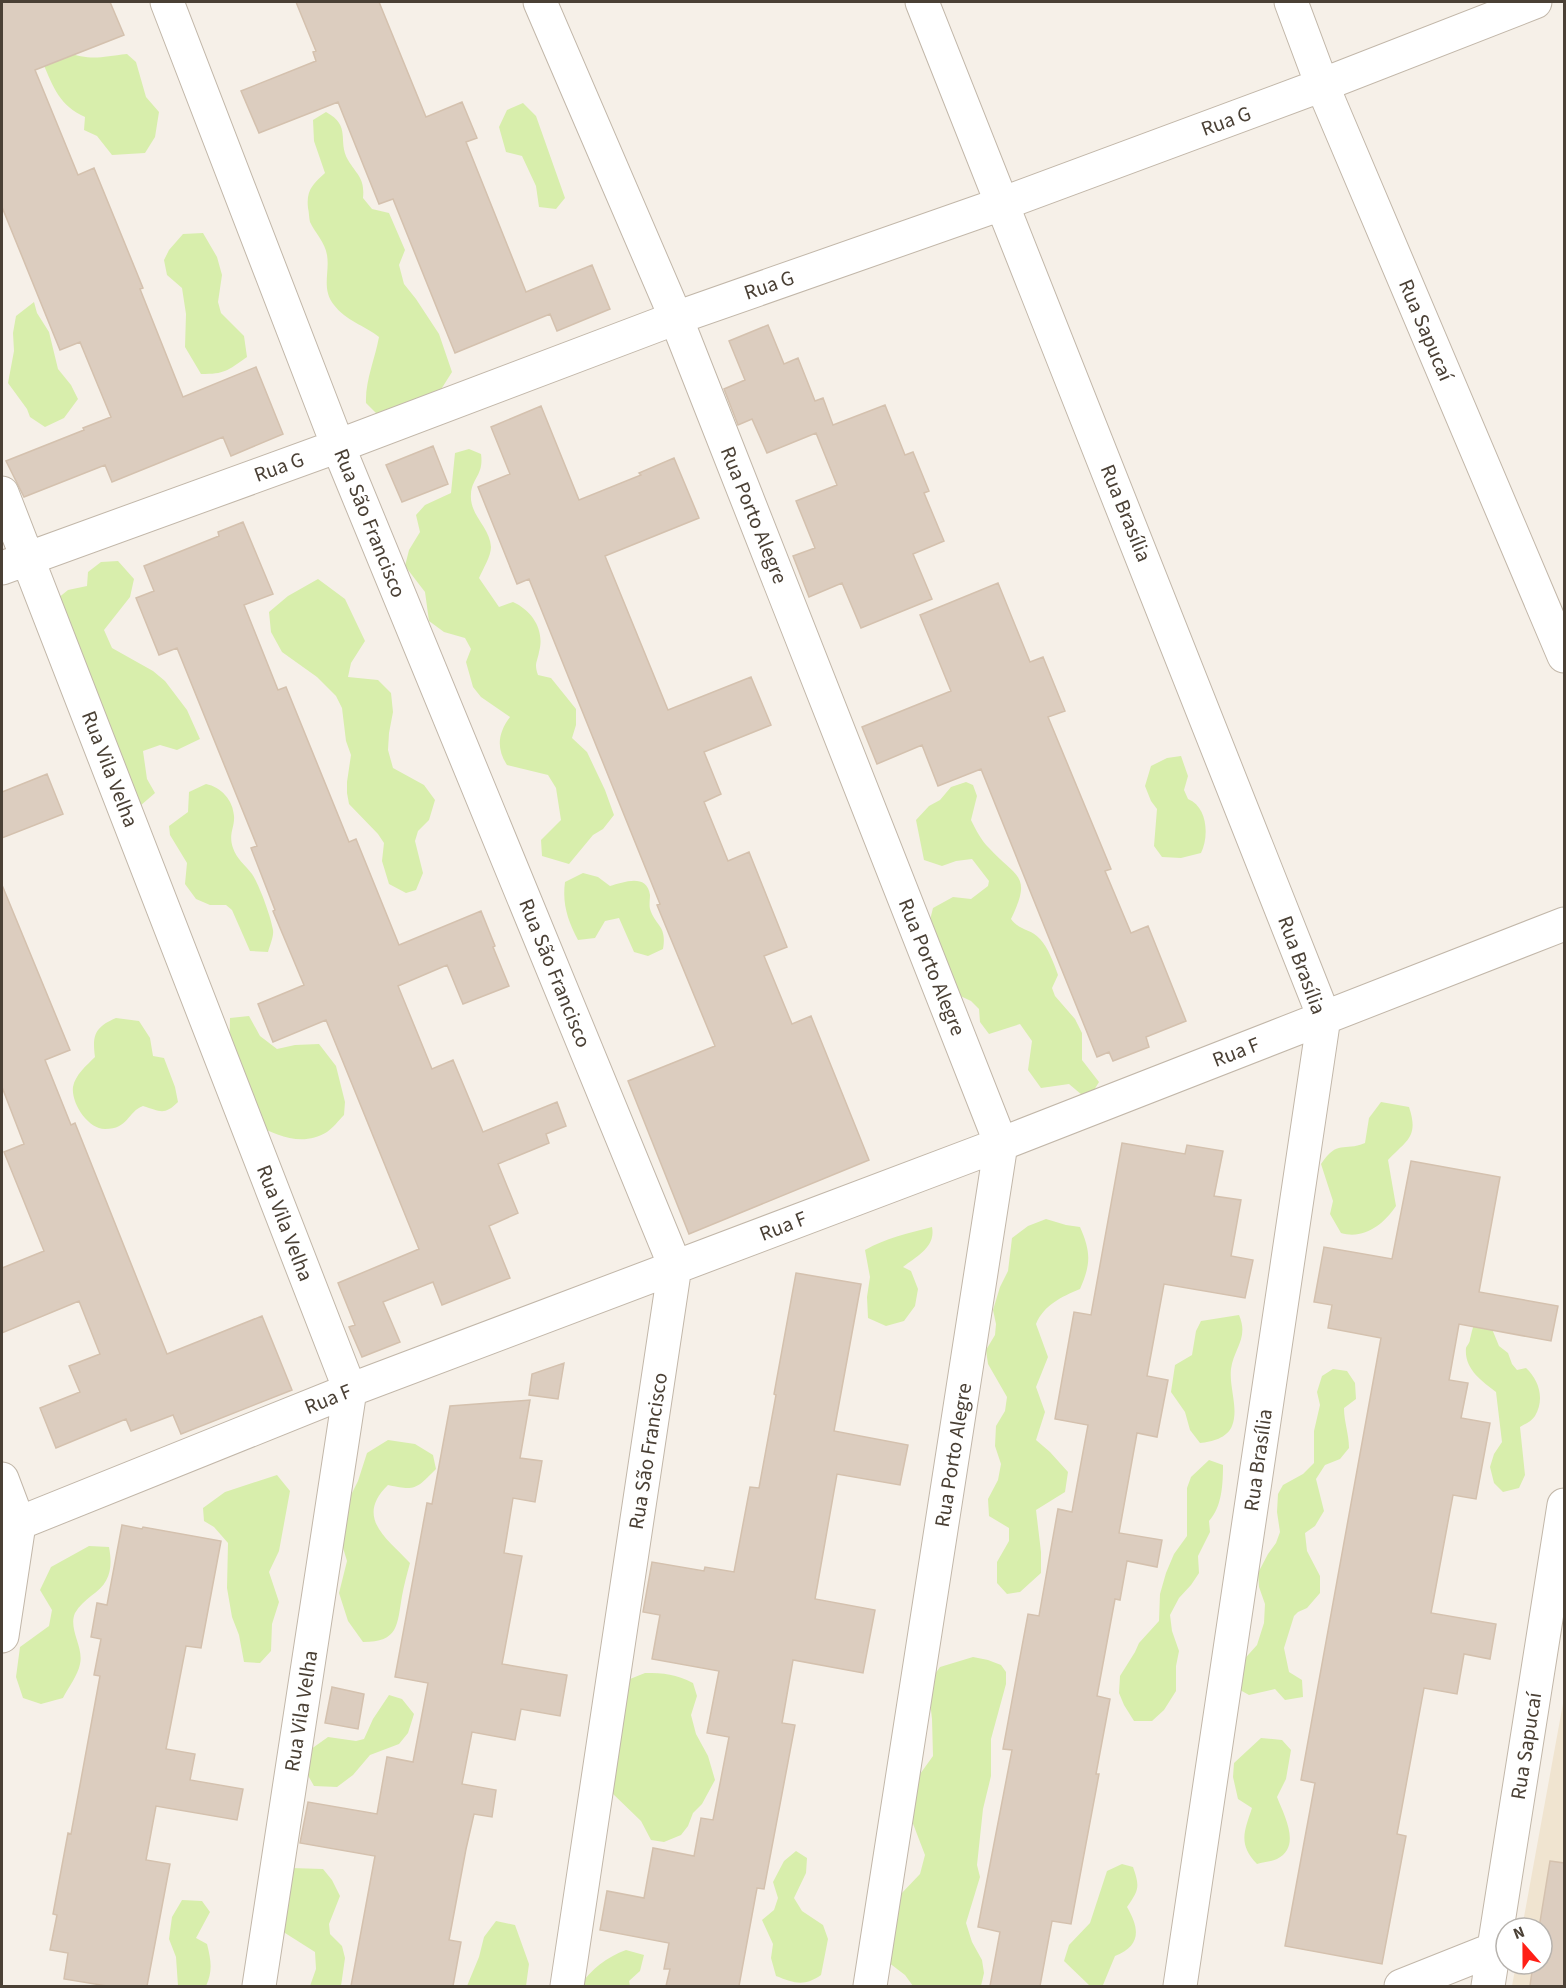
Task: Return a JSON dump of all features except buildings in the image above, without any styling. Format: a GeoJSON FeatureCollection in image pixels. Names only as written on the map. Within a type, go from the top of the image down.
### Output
{"type":"FeatureCollection","features":[{"type":"Feature","properties":{"kind":"street","name":"Rua São Francisco"},"geometry":{"type":"LineString","coordinates":[[167,2],[338,446],[675,1266],[567,1986]]}},
{"type":"Feature","properties":{"kind":"street","name":"Rua Porto Alegre"},"geometry":{"type":"LineString","coordinates":[[540,2],[676,318],[1001,1144],[870,1986]]}},
{"type":"Feature","properties":{"kind":"street","name":"Rua Brasília"},"geometry":{"type":"LineString","coordinates":[[922,2],[1004,203],[1324,1017],[1180,1986]]}},
{"type":"Feature","properties":{"kind":"street","name":"Rua Sapucaí"},"geometry":{"type":"LineString","coordinates":[[1291,2],[1322,85],[1564,656]]}},
{"type":"Feature","properties":{"kind":"street","name":"Rua G"},"geometry":{"type":"LineString","coordinates":[[15,562],[338,446],[676,318],[1004,203],[1322,85],[1535,2]]}},
{"type":"Feature","properties":{"kind":"street","name":"Rua Vila Velha"},"geometry":{"type":"LineString","coordinates":[[2,493],[15,562],[350,1390],[260,1986]]}},
{"type":"Feature","properties":{"kind":"street","name":"Rua F"},"geometry":{"type":"LineString","coordinates":[[10,1527],[350,1390],[1001,1144],[1564,924]]}},
{"type":"Feature","properties":{"kind":"street"},"geometry":{"type":"LineString","coordinates":[[2,1479],[10,1527],[2,1636]]}},
{"type":"Feature","properties":{"kind":"street","name":"Rua Sapucaí"},"geometry":{"type":"LineString","coordinates":[[1499,1916],[1564,1504]]}},
{"type":"Feature","properties":{"kind":"street","name":"Rua Sapucaí"},"geometry":{"type":"LineString","coordinates":[[1488,1986],[1494,1949]]}},
{"type":"Feature","properties":{"kind":"street"},"geometry":{"type":"LineString","coordinates":[[1401,1986],[1494,1949]]}},
{"type":"Feature","properties":{"kind":"shaded area"},"geometry":{"type":"Polygon","coordinates":[[[1564,1698],[1564,1986],[1512,1986],[1514,1976],[1554,1976],[1554,1916],[1524,1916],[1564,1698]]]}},
{"type":"Feature","properties":{"kind":"green space"},"geometry":{"type":"Polygon","coordinates":[[[65,52],[89,57],[127,54],[136,62],[146,97],[159,112],[155,137],[145,153],[112,155],[97,136],[84,130],[85,117],[76,113],[58,95],[43,63],[65,52]]]}},
{"type":"Feature","properties":{"kind":"green space"},"geometry":{"type":"Polygon","coordinates":[[[523,103],[536,116],[565,198],[556,209],[539,207],[536,186],[522,156],[506,152],[499,127],[507,110],[523,103]]]}},
{"type":"Feature","properties":{"kind":"green space"},"geometry":{"type":"Polygon","coordinates":[[[326,112],[339,123],[345,153],[362,181],[363,198],[372,209],[389,213],[405,250],[399,265],[404,284],[439,334],[452,372],[440,391],[378,415],[366,403],[366,395],[379,337],[344,315],[330,299],[327,287],[326,250],[310,220],[309,192],[325,173],[314,141],[313,120],[326,112]]]}},
{"type":"Feature","properties":{"kind":"green space"},"geometry":{"type":"Polygon","coordinates":[[[203,233],[217,257],[222,275],[218,302],[221,313],[244,336],[247,357],[225,371],[201,374],[185,347],[186,314],[182,288],[167,275],[164,260],[169,250],[183,234],[203,233]]]}},
{"type":"Feature","properties":{"kind":"green space"},"geometry":{"type":"Polygon","coordinates":[[[34,302],[37,313],[49,332],[58,369],[71,385],[78,399],[64,418],[45,427],[30,417],[27,409],[8,383],[14,351],[13,333],[16,316],[34,302]]]}},
{"type":"Feature","properties":{"kind":"green space"},"geometry":{"type":"Polygon","coordinates":[[[469,449],[481,454],[481,467],[473,484],[471,501],[487,533],[491,547],[479,578],[499,607],[513,602],[532,616],[536,622],[540,637],[536,665],[538,675],[551,678],[576,709],[576,725],[572,738],[587,752],[614,815],[603,829],[593,835],[569,864],[542,856],[541,840],[561,820],[556,788],[548,775],[507,765],[501,753],[500,741],[503,729],[510,717],[481,697],[473,687],[466,662],[471,649],[465,638],[444,632],[429,621],[425,592],[405,566],[409,550],[420,532],[416,515],[425,505],[451,493],[455,453],[469,449]]]}},
{"type":"Feature","properties":{"kind":"green space"},"geometry":{"type":"Polygon","coordinates":[[[118,561],[134,579],[130,597],[104,630],[112,648],[153,671],[165,681],[187,710],[200,739],[177,750],[160,745],[143,751],[147,779],[155,793],[140,806],[52,603],[68,590],[87,586],[88,572],[101,562],[118,561]]]}},
{"type":"Feature","properties":{"kind":"green space"},"geometry":{"type":"Polygon","coordinates":[[[318,579],[345,599],[365,641],[351,663],[348,677],[378,680],[391,693],[393,712],[388,750],[393,768],[424,785],[435,800],[429,820],[418,831],[415,841],[423,873],[416,890],[406,893],[389,884],[382,861],[384,843],[349,804],[347,782],[351,755],[346,741],[342,708],[336,696],[317,677],[282,652],[271,632],[269,612],[288,596],[318,579]]]}},
{"type":"Feature","properties":{"kind":"green space"},"geometry":{"type":"Polygon","coordinates":[[[1181,756],[1188,776],[1184,790],[1188,799],[1195,803],[1203,815],[1206,831],[1204,846],[1201,853],[1181,858],[1162,857],[1154,846],[1157,809],[1145,786],[1151,766],[1167,758],[1181,756]]]}},
{"type":"Feature","properties":{"kind":"green space"},"geometry":{"type":"Polygon","coordinates":[[[966,782],[973,785],[977,796],[971,820],[986,845],[1014,872],[1021,885],[1021,893],[1011,919],[1018,926],[1033,933],[1046,946],[1058,975],[1052,988],[1055,996],[1075,1019],[1082,1033],[1082,1060],[1099,1082],[1091,1095],[1082,1095],[1069,1084],[1041,1088],[1028,1070],[1032,1041],[1020,1024],[989,1034],[980,1022],[979,1009],[971,1001],[954,993],[930,920],[933,908],[953,897],[971,899],[988,886],[989,881],[972,859],[942,866],[924,860],[916,820],[929,806],[940,800],[951,787],[966,782]]]}},
{"type":"Feature","properties":{"kind":"green space"},"geometry":{"type":"Polygon","coordinates":[[[206,784],[221,791],[229,800],[233,810],[231,839],[234,852],[255,879],[272,924],[273,935],[268,952],[250,951],[232,910],[226,905],[210,905],[196,899],[185,884],[187,863],[170,835],[169,826],[188,812],[189,792],[206,784]]]}},
{"type":"Feature","properties":{"kind":"green space"},"geometry":{"type":"Polygon","coordinates":[[[583,873],[598,877],[610,886],[634,881],[644,884],[650,895],[652,915],[664,935],[663,949],[648,956],[634,952],[619,918],[605,921],[595,938],[578,940],[567,912],[564,890],[565,882],[583,873]]]}},
{"type":"Feature","properties":{"kind":"green space"},"geometry":{"type":"Polygon","coordinates":[[[249,1016],[260,1036],[277,1049],[295,1045],[319,1044],[336,1066],[345,1102],[344,1115],[327,1132],[309,1139],[290,1138],[255,1124],[229,1057],[230,1018],[249,1016]]]}},
{"type":"Feature","properties":{"kind":"green space"},"geometry":{"type":"Polygon","coordinates":[[[116,1018],[139,1021],[150,1038],[153,1056],[164,1058],[178,1102],[165,1111],[143,1106],[119,1126],[105,1129],[93,1125],[82,1114],[75,1100],[73,1087],[79,1074],[95,1057],[94,1043],[99,1028],[116,1018]]]}},
{"type":"Feature","properties":{"kind":"green space"},"geometry":{"type":"Polygon","coordinates":[[[1381,1102],[1409,1107],[1412,1117],[1412,1132],[1406,1142],[1388,1160],[1396,1206],[1386,1219],[1373,1229],[1358,1234],[1341,1233],[1330,1214],[1333,1201],[1321,1164],[1332,1151],[1365,1143],[1369,1118],[1381,1102]]]}},
{"type":"Feature","properties":{"kind":"green space"},"geometry":{"type":"Polygon","coordinates":[[[1046,1219],[1080,1227],[1088,1251],[1088,1265],[1080,1289],[1048,1307],[1036,1324],[1048,1357],[1036,1387],[1045,1412],[1036,1440],[1068,1472],[1065,1492],[1036,1510],[1041,1573],[1020,1592],[1007,1594],[997,1583],[997,1562],[1009,1541],[1009,1528],[989,1516],[988,1499],[998,1480],[1001,1464],[995,1446],[996,1426],[1005,1411],[1007,1397],[988,1364],[986,1350],[995,1335],[996,1324],[993,1310],[1008,1271],[1012,1238],[1028,1226],[1046,1219]]]}},
{"type":"Feature","properties":{"kind":"green space"},"geometry":{"type":"Polygon","coordinates":[[[932,1227],[928,1246],[903,1267],[911,1271],[918,1289],[915,1306],[904,1321],[886,1326],[868,1318],[867,1297],[870,1277],[865,1250],[889,1239],[932,1227]]]}},
{"type":"Feature","properties":{"kind":"green space"},"geometry":{"type":"Polygon","coordinates":[[[1239,1315],[1242,1323],[1242,1337],[1231,1369],[1235,1412],[1232,1426],[1223,1436],[1200,1443],[1190,1430],[1185,1412],[1171,1392],[1175,1365],[1192,1355],[1196,1331],[1201,1321],[1239,1315]]]}},
{"type":"Feature","properties":{"kind":"green space"},"geometry":{"type":"Polygon","coordinates":[[[1476,1321],[1492,1329],[1499,1346],[1508,1353],[1512,1364],[1517,1370],[1526,1368],[1534,1378],[1539,1390],[1540,1403],[1535,1416],[1520,1427],[1525,1475],[1519,1488],[1503,1492],[1494,1483],[1490,1467],[1494,1454],[1502,1442],[1496,1392],[1475,1374],[1466,1355],[1466,1348],[1476,1321]]]}},
{"type":"Feature","properties":{"kind":"green space"},"geometry":{"type":"Polygon","coordinates":[[[1333,1369],[1347,1371],[1355,1383],[1356,1399],[1344,1408],[1349,1448],[1340,1459],[1325,1465],[1316,1479],[1324,1511],[1315,1526],[1305,1533],[1307,1551],[1320,1576],[1320,1593],[1307,1608],[1294,1616],[1284,1648],[1289,1672],[1302,1680],[1303,1697],[1285,1700],[1275,1689],[1249,1695],[1240,1690],[1240,1664],[1257,1645],[1264,1623],[1265,1604],[1259,1587],[1258,1573],[1280,1532],[1277,1512],[1278,1494],[1283,1485],[1303,1474],[1314,1463],[1314,1431],[1320,1405],[1317,1392],[1322,1376],[1333,1369]]]}},
{"type":"Feature","properties":{"kind":"green space"},"geometry":{"type":"Polygon","coordinates":[[[388,1440],[415,1444],[433,1455],[436,1469],[415,1487],[404,1488],[388,1485],[378,1497],[374,1508],[374,1518],[378,1527],[410,1563],[394,1630],[384,1639],[363,1642],[348,1621],[339,1593],[347,1561],[340,1538],[350,1497],[367,1453],[388,1440]]]}},
{"type":"Feature","properties":{"kind":"green space"},"geometry":{"type":"Polygon","coordinates":[[[1209,1460],[1223,1465],[1219,1502],[1209,1521],[1210,1532],[1198,1556],[1199,1573],[1179,1598],[1170,1615],[1172,1631],[1179,1651],[1176,1666],[1176,1691],[1164,1710],[1152,1721],[1134,1721],[1119,1693],[1120,1676],[1139,1643],[1159,1621],[1160,1594],[1166,1573],[1174,1554],[1187,1536],[1187,1488],[1191,1477],[1209,1460]]]}},
{"type":"Feature","properties":{"kind":"green space"},"geometry":{"type":"Polygon","coordinates":[[[277,1475],[290,1491],[279,1551],[269,1572],[279,1602],[272,1624],[271,1651],[260,1663],[244,1662],[227,1588],[228,1543],[214,1527],[204,1521],[203,1508],[225,1492],[277,1475]]]}},
{"type":"Feature","properties":{"kind":"green space"},"geometry":{"type":"Polygon","coordinates":[[[89,1546],[109,1547],[111,1562],[106,1581],[82,1604],[73,1619],[81,1658],[77,1673],[63,1698],[41,1704],[23,1698],[16,1677],[20,1647],[49,1626],[52,1610],[40,1590],[51,1567],[89,1546]]]}},
{"type":"Feature","properties":{"kind":"green space"},"geometry":{"type":"Polygon","coordinates":[[[973,1657],[1001,1665],[1006,1672],[1006,1684],[991,1739],[991,1776],[983,1809],[977,1865],[980,1877],[966,1923],[972,1942],[982,1960],[984,1973],[981,1986],[913,1986],[905,1975],[880,1956],[900,1895],[920,1874],[925,1855],[907,1808],[915,1781],[933,1756],[930,1681],[940,1667],[973,1657]]]}},
{"type":"Feature","properties":{"kind":"green space"},"geometry":{"type":"Polygon","coordinates":[[[645,1673],[670,1675],[693,1683],[697,1696],[691,1715],[696,1734],[708,1756],[715,1780],[681,1835],[664,1842],[651,1840],[641,1821],[611,1792],[630,1679],[645,1673]]]}},
{"type":"Feature","properties":{"kind":"green space"},"geometry":{"type":"Polygon","coordinates":[[[389,1695],[402,1699],[414,1714],[408,1733],[399,1744],[370,1755],[353,1775],[337,1787],[314,1786],[306,1772],[307,1752],[328,1737],[356,1741],[364,1739],[373,1719],[389,1695]]]}},
{"type":"Feature","properties":{"kind":"green space"},"geometry":{"type":"Polygon","coordinates":[[[1261,1738],[1282,1740],[1291,1750],[1286,1779],[1277,1797],[1287,1821],[1290,1839],[1289,1847],[1284,1854],[1275,1860],[1257,1864],[1247,1850],[1244,1838],[1252,1808],[1238,1799],[1233,1777],[1234,1763],[1261,1738]]]}},
{"type":"Feature","properties":{"kind":"green space"},"geometry":{"type":"Polygon","coordinates":[[[796,1851],[807,1858],[806,1873],[794,1898],[802,1911],[823,1925],[828,1939],[821,1975],[804,1982],[794,1982],[776,1976],[771,1958],[773,1944],[762,1920],[774,1910],[778,1898],[773,1882],[784,1861],[796,1851]]]}},
{"type":"Feature","properties":{"kind":"green space"},"geometry":{"type":"Polygon","coordinates":[[[1122,1864],[1133,1867],[1137,1879],[1136,1892],[1127,1907],[1134,1923],[1136,1936],[1130,1947],[1115,1956],[1103,1985],[1090,1986],[1064,1961],[1069,1945],[1090,1923],[1107,1871],[1122,1864]]]}},
{"type":"Feature","properties":{"kind":"green space"},"geometry":{"type":"Polygon","coordinates":[[[291,1868],[323,1869],[340,1896],[329,1924],[330,1934],[342,1946],[345,1958],[341,1986],[310,1986],[316,1969],[315,1952],[274,1926],[291,1868]]]}},
{"type":"Feature","properties":{"kind":"green space"},"geometry":{"type":"Polygon","coordinates":[[[182,1900],[202,1901],[210,1912],[196,1938],[207,1944],[210,1970],[206,1986],[178,1986],[176,1957],[169,1939],[172,1917],[182,1900]]]}},
{"type":"Feature","properties":{"kind":"green space"},"geometry":{"type":"Polygon","coordinates":[[[496,1921],[515,1925],[529,1964],[526,1986],[467,1986],[479,1957],[484,1937],[496,1921]]]}},
{"type":"Feature","properties":{"kind":"green space"},"geometry":{"type":"Polygon","coordinates":[[[626,1950],[644,1955],[640,1971],[629,1981],[630,1986],[580,1986],[600,1964],[626,1950]]]}}]}
